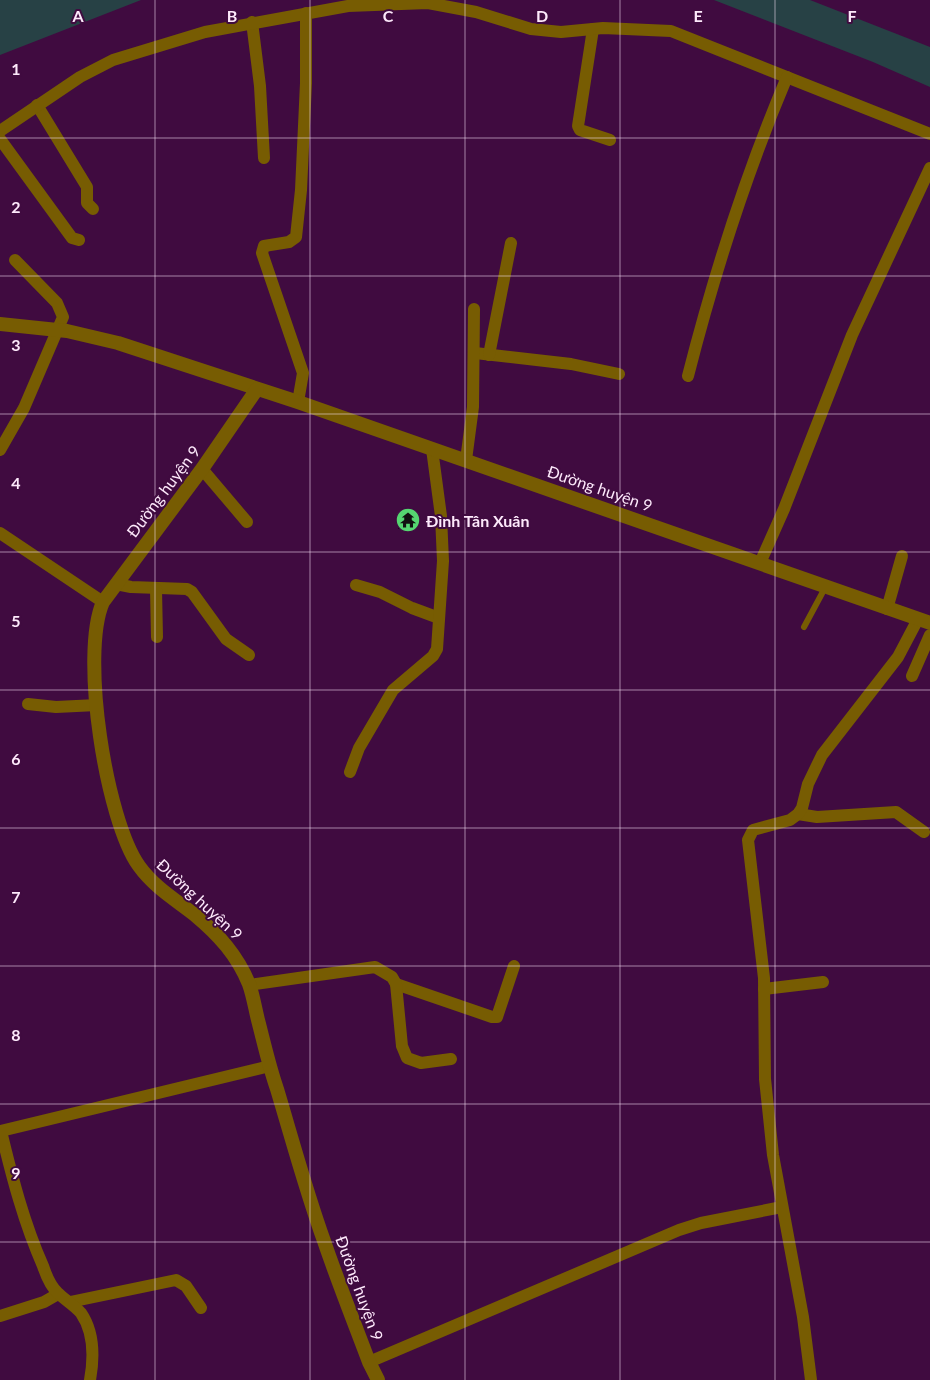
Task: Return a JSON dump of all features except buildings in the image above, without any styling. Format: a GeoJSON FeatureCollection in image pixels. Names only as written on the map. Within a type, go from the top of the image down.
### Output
{"type":"FeatureCollection","features":[{"type":"Feature","properties":{"kind":"street"},"geometry":{"type":"LineString","coordinates":[[0,131],[37,105],[113,60],[205,32],[348,6],[428,3],[476,12],[531,30],[561,32],[633,28],[671,31],[930,134]]}},
{"type":"Feature","properties":{"kind":"street"},"geometry":{"type":"LineString","coordinates":[[298,402],[303,373],[262,253],[264,246],[289,242],[296,237],[301,190],[306,83],[306,13]]}},
{"type":"Feature","properties":{"kind":"street"},"geometry":{"type":"LineString","coordinates":[[252,22],[258,70],[264,158]]}},
{"type":"Feature","properties":{"kind":"street"},"geometry":{"type":"LineString","coordinates":[[593,29],[578,126],[580,130],[610,140]]}},
{"type":"Feature","properties":{"kind":"street"},"geometry":{"type":"LineString","coordinates":[[688,376],[707,301],[722,255],[759,145],[788,77]]}},
{"type":"Feature","properties":{"kind":"street"},"geometry":{"type":"LineString","coordinates":[[37,105],[87,187],[87,203],[93,209]]}},
{"type":"Feature","properties":{"kind":"street"},"geometry":{"type":"LineString","coordinates":[[0,139],[72,238],[79,240]]}},
{"type":"Feature","properties":{"kind":"street"},"geometry":{"type":"LineString","coordinates":[[760,563],[784,509],[852,335],[930,168]]}},
{"type":"Feature","properties":{"kind":"street"},"geometry":{"type":"LineString","coordinates":[[489,355],[511,243]]}},
{"type":"Feature","properties":{"kind":"street"},"geometry":{"type":"LineString","coordinates":[[0,450],[24,408],[63,317],[62,311],[15,260]]}},
{"type":"Feature","properties":{"kind":"street"},"geometry":{"type":"LineString","coordinates":[[466,460],[473,407],[474,309]]}},
{"type":"Feature","properties":{"kind":"street","name":"Đường huyện 9"},"geometry":{"type":"LineString","coordinates":[[0,324],[57,330],[118,343],[298,402],[924,621]]}},
{"type":"Feature","properties":{"kind":"street"},"geometry":{"type":"LineString","coordinates":[[475,353],[571,364],[619,374]]}},
{"type":"Feature","properties":{"kind":"street","name":"Đường huyện 9"},"geometry":{"type":"LineString","coordinates":[[257,389],[202,469],[103,602],[98,614],[94,645],[97,705],[110,791],[128,845],[138,865],[164,891],[221,938],[232,951],[249,985],[270,1066],[323,1240],[369,1362],[378,1380]]}},
{"type":"Feature","properties":{"kind":"street"},"geometry":{"type":"LineString","coordinates":[[350,772],[359,748],[393,690],[436,653],[443,561],[441,516],[432,449]]}},
{"type":"Feature","properties":{"kind":"street"},"geometry":{"type":"LineString","coordinates":[[202,469],[247,522]]}},
{"type":"Feature","properties":{"kind":"street"},"geometry":{"type":"LineString","coordinates":[[0,532],[103,602]]}},
{"type":"Feature","properties":{"kind":"street"},"geometry":{"type":"LineString","coordinates":[[887,609],[902,556]]}},
{"type":"Feature","properties":{"kind":"street"},"geometry":{"type":"LineString","coordinates":[[116,584],[131,588],[186,589],[192,592],[226,639],[248,655]]}},
{"type":"Feature","properties":{"kind":"street"},"geometry":{"type":"LineString","coordinates":[[356,584],[367,590],[380,592],[412,608],[439,618]]}},
{"type":"Feature","properties":{"kind":"street"},"geometry":{"type":"LineString","coordinates":[[156,589],[158,637]]}},
{"type":"Feature","properties":{"kind":"street"},"geometry":{"type":"LineString","coordinates":[[811,1380],[803,1317],[773,1156],[765,1079],[764,989],[748,840],[753,830],[790,820],[798,814],[802,808],[808,784],[822,755],[924,621]]}},
{"type":"Feature","properties":{"kind":"street"},"geometry":{"type":"LineString","coordinates":[[912,676],[930,635]]}},
{"type":"Feature","properties":{"kind":"street"},"geometry":{"type":"LineString","coordinates":[[28,704],[56,707],[97,705]]}},
{"type":"Feature","properties":{"kind":"street"},"geometry":{"type":"LineString","coordinates":[[798,814],[817,817],[896,812],[924,832]]}},
{"type":"Feature","properties":{"kind":"street"},"geometry":{"type":"LineString","coordinates":[[249,985],[370,966],[392,977],[396,984],[402,1046],[407,1058],[421,1063],[451,1059]]}},
{"type":"Feature","properties":{"kind":"street"},"geometry":{"type":"LineString","coordinates":[[396,984],[492,1017],[497,1017],[514,966]]}},
{"type":"Feature","properties":{"kind":"street"},"geometry":{"type":"LineString","coordinates":[[764,989],[824,982]]}},
{"type":"Feature","properties":{"kind":"street"},"geometry":{"type":"LineString","coordinates":[[90,1380],[93,1366],[88,1326],[70,1302],[58,1294],[43,1266],[18,1196],[0,1130],[270,1066]]}},
{"type":"Feature","properties":{"kind":"street"},"geometry":{"type":"LineString","coordinates":[[369,1362],[679,1230],[701,1223],[782,1207]]}},
{"type":"Feature","properties":{"kind":"street"},"geometry":{"type":"LineString","coordinates":[[70,1302],[176,1280],[186,1286],[201,1308]]}},
{"type":"Feature","properties":{"kind":"street"},"geometry":{"type":"LineString","coordinates":[[0,1316],[44,1302],[58,1294]]}},
{"type":"Feature","properties":{"kind":"lane"},"geometry":{"type":"LineString","coordinates":[[804,626],[826,586]]}},
{"type":"Feature","properties":{"kind":"shaded area"},"geometry":{"type":"Polygon","coordinates":[[[0,0],[141,0],[0,55],[0,0]]]}},
{"type":"Feature","properties":{"kind":"shaded area"},"geometry":{"type":"Polygon","coordinates":[[[714,0],[810,0],[930,47],[930,87],[873,62],[714,0]]]}},
{"type":"Feature","properties":{"kind":"place","name":"Đình Tân Xuân"},"geometry":{"type":"Point","coordinates":[408,520]}}]}
